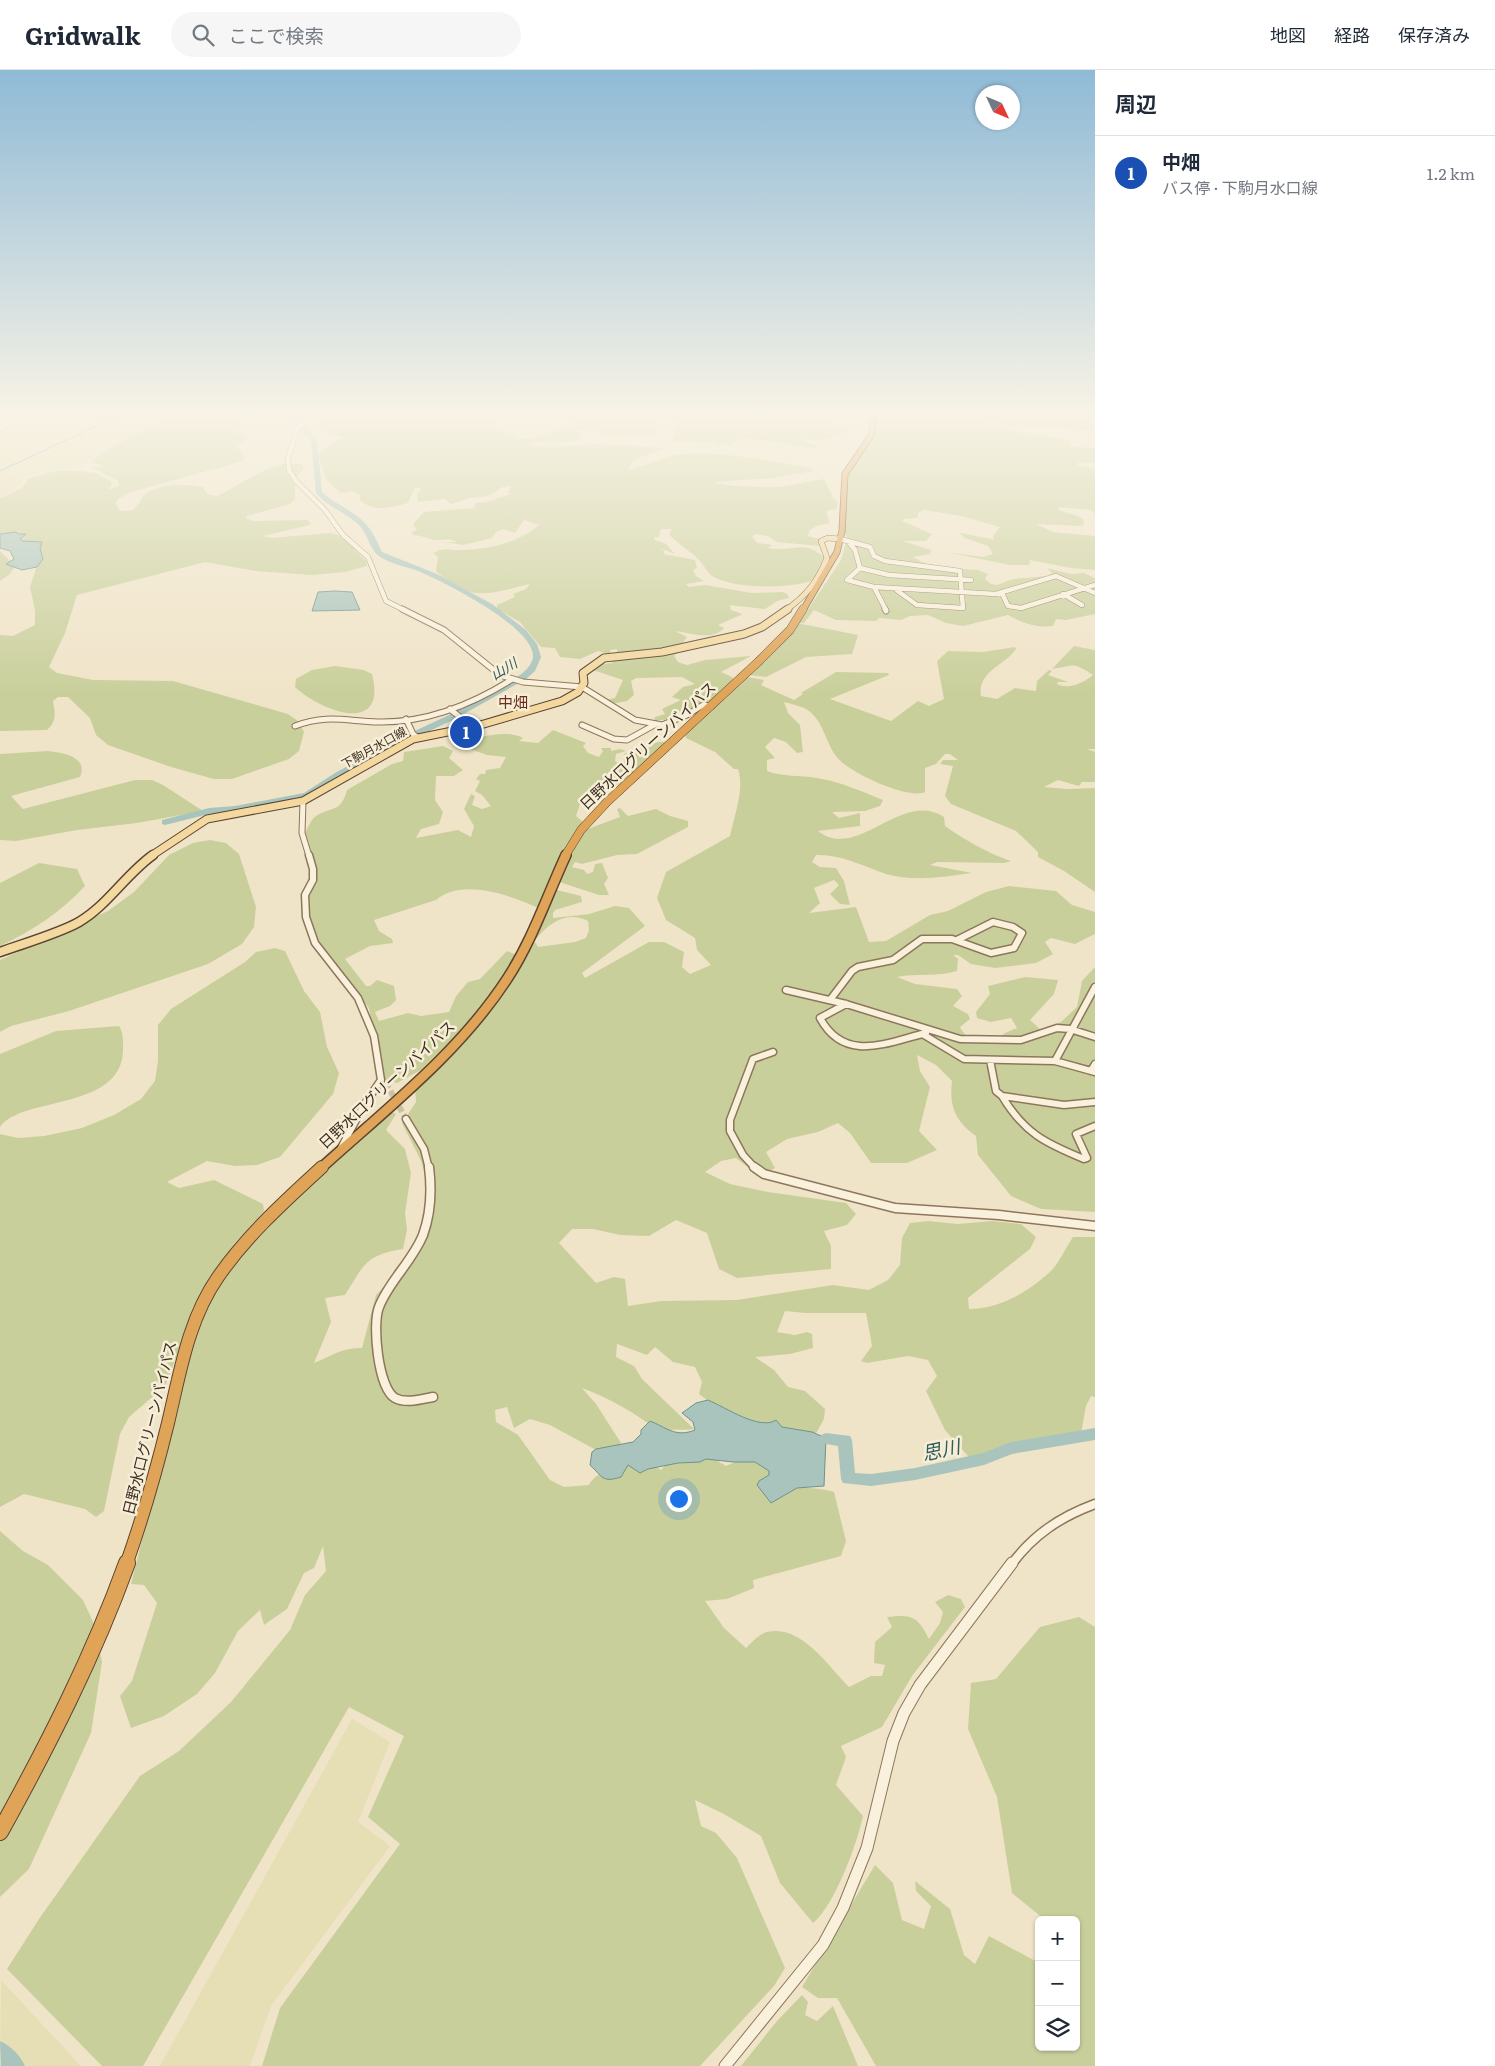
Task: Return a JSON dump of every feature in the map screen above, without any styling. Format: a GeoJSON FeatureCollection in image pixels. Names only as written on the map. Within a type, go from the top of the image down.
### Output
{"type":"FeatureCollection","features":[{"type":"Feature","properties":{"kind":"highway","name":"日野水口グリーンバイパス"},"geometry":{"type":"LineString","coordinates":[[0,1832],[51,1740],[109,1613],[146,1507],[188,1339],[200,1309],[217,1278],[248,1238],[341,1148],[438,1060],[486,1011],[523,951],[569,848],[593,816],[712,706],[790,630],[821,582],[839,541],[841,508]]}},
{"type":"Feature","properties":{"kind":"main road"},"geometry":{"type":"LineString","coordinates":[[582,687],[586,669],[604,658],[662,652],[744,634],[762,627],[799,602],[808,593],[827,561],[827,554],[821,541],[831,538],[839,541]]}},
{"type":"Feature","properties":{"kind":"main road","name":"下駒月水口線"},"geometry":{"type":"LineString","coordinates":[[0,952],[79,922],[102,903],[137,866],[207,819],[303,801],[415,736],[472,727],[562,701],[572,697],[582,687]]}},
{"type":"Feature","properties":{"kind":"street"},"geometry":{"type":"LineString","coordinates":[[323,508],[343,535],[368,557],[383,597],[390,604],[441,628],[489,667],[514,681],[582,687],[635,720],[662,725],[671,723],[703,705],[712,706]]}},
{"type":"Feature","properties":{"kind":"street"},"geometry":{"type":"LineString","coordinates":[[839,541],[848,541],[872,548],[874,556],[879,559],[960,571],[959,579],[963,608],[917,605],[910,602],[895,589]]}},
{"type":"Feature","properties":{"kind":"street"},"geometry":{"type":"LineString","coordinates":[[848,541],[855,550],[860,568]]}},
{"type":"Feature","properties":{"kind":"street"},"geometry":{"type":"LineString","coordinates":[[860,568],[889,575],[971,580]]}},
{"type":"Feature","properties":{"kind":"street"},"geometry":{"type":"LineString","coordinates":[[860,568],[847,580],[874,588],[1002,593],[1056,576],[1095,593]]}},
{"type":"Feature","properties":{"kind":"street"},"geometry":{"type":"LineString","coordinates":[[1002,593],[1008,606],[1021,608],[1095,585]]}},
{"type":"Feature","properties":{"kind":"street"},"geometry":{"type":"LineString","coordinates":[[874,588],[886,611]]}},
{"type":"Feature","properties":{"kind":"street"},"geometry":{"type":"LineString","coordinates":[[1063,594],[1082,605]]}},
{"type":"Feature","properties":{"kind":"street"},"geometry":{"type":"LineString","coordinates":[[295,726],[309,720],[336,716],[388,722],[406,719],[469,704],[514,681]]}},
{"type":"Feature","properties":{"kind":"street"},"geometry":{"type":"LineString","coordinates":[[450,709],[472,727]]}},
{"type":"Feature","properties":{"kind":"street"},"geometry":{"type":"LineString","coordinates":[[406,719],[415,736]]}},
{"type":"Feature","properties":{"kind":"street"},"geometry":{"type":"LineString","coordinates":[[582,725],[614,739],[628,741],[656,724]]}},
{"type":"Feature","properties":{"kind":"street"},"geometry":{"type":"LineString","coordinates":[[303,801],[302,833],[313,869],[313,880],[304,902],[306,917],[315,943],[343,976],[358,998],[374,1036],[384,1081],[364,1104],[341,1148]]}},
{"type":"Feature","properties":{"kind":"street"},"geometry":{"type":"LineString","coordinates":[[830,1000],[852,970],[893,960],[922,939],[957,940],[991,953],[1016,947],[1022,934],[1013,927],[993,922],[957,940]]}},
{"type":"Feature","properties":{"kind":"street"},"geometry":{"type":"LineString","coordinates":[[1055,1061],[1070,1029],[1095,987]]}},
{"type":"Feature","properties":{"kind":"street"},"geometry":{"type":"LineString","coordinates":[[786,990],[846,1004],[926,1032],[960,1039],[1027,1039],[1057,1028],[1070,1029],[1095,1037]]}},
{"type":"Feature","properties":{"kind":"street"},"geometry":{"type":"LineString","coordinates":[[846,1004],[820,1018],[830,1032],[858,1047],[865,1048],[926,1032]]}},
{"type":"Feature","properties":{"kind":"street"},"geometry":{"type":"LineString","coordinates":[[926,1032],[958,1058],[1055,1061],[1093,1072],[1095,1064]]}},
{"type":"Feature","properties":{"kind":"street"},"geometry":{"type":"LineString","coordinates":[[773,1052],[753,1059],[730,1120],[733,1138],[743,1155],[752,1166],[764,1174],[895,1208],[999,1215],[1095,1226]]}},
{"type":"Feature","properties":{"kind":"street"},"geometry":{"type":"LineString","coordinates":[[990,1060],[996,1091],[1002,1096],[1011,1112],[1027,1131],[1050,1144],[1084,1159],[1087,1158],[1076,1134],[1095,1126]]}},
{"type":"Feature","properties":{"kind":"street"},"geometry":{"type":"LineString","coordinates":[[1002,1096],[1064,1105],[1095,1102]]}},
{"type":"Feature","properties":{"kind":"street"},"geometry":{"type":"LineString","coordinates":[[406,1119],[420,1140],[430,1166],[429,1215],[426,1230],[414,1252],[382,1300],[376,1318],[376,1341],[390,1394],[396,1398],[410,1401],[432,1397]]}},
{"type":"Feature","properties":{"kind":"street"},"geometry":{"type":"LineString","coordinates":[[725,2066],[823,1945],[843,1908],[869,1841],[893,1741],[904,1713],[920,1685],[1024,1547],[1054,1523],[1095,1504]]}},
{"type":"Feature","properties":{"kind":"shaded area"},"geometry":{"type":"Polygon","coordinates":[[[352,1719],[390,1742],[358,1822],[390,1846],[271,2006],[250,2066],[160,2066],[352,1719]]]}},
{"type":"Feature","properties":{"kind":"shaded area"},"geometry":{"type":"Polygon","coordinates":[[[1,1980],[81,2066],[0,2066],[1,1980]]]}},
{"type":"Feature","properties":{"kind":"green space"},"geometry":{"type":"Polygon","coordinates":[[[0,508],[118,508],[119,510],[131,511],[135,508],[275,508],[247,516],[246,518],[253,521],[307,520],[311,523],[310,525],[263,536],[270,538],[330,533],[342,536],[366,561],[367,566],[345,572],[312,575],[256,571],[205,562],[77,595],[65,633],[49,667],[57,673],[93,680],[173,681],[288,714],[298,721],[304,732],[299,751],[289,759],[232,779],[214,779],[171,767],[108,745],[96,735],[90,718],[68,697],[58,697],[53,701],[54,720],[47,730],[0,731],[0,635],[13,636],[35,625],[35,610],[30,587],[41,553],[0,535],[0,508]]]}},
{"type":"Feature","properties":{"kind":"green space"},"geometry":{"type":"Polygon","coordinates":[[[471,508],[836,508],[826,511],[830,523],[816,526],[809,531],[808,536],[819,539],[820,546],[777,542],[768,536],[755,534],[752,537],[758,543],[772,545],[768,548],[804,547],[817,552],[825,558],[814,580],[793,585],[751,586],[726,582],[708,572],[695,556],[673,538],[669,534],[672,529],[661,529],[659,537],[654,537],[655,540],[666,544],[675,554],[659,548],[664,551],[664,554],[695,560],[697,568],[693,570],[696,576],[704,581],[686,584],[689,587],[705,585],[752,593],[783,592],[789,598],[777,601],[765,609],[730,605],[731,610],[743,614],[718,625],[724,628],[714,634],[701,635],[675,631],[687,637],[681,645],[713,642],[715,646],[693,646],[682,650],[674,656],[678,662],[687,665],[705,660],[751,656],[721,672],[732,677],[735,681],[715,701],[670,719],[654,721],[655,717],[665,714],[662,709],[681,700],[672,697],[683,687],[695,684],[682,677],[636,678],[631,681],[634,695],[627,701],[611,704],[606,700],[615,698],[623,680],[590,669],[597,665],[612,663],[617,656],[617,649],[610,650],[611,655],[598,651],[580,659],[560,657],[555,648],[541,647],[520,622],[497,609],[497,605],[515,597],[513,594],[526,589],[530,584],[491,593],[470,592],[460,588],[436,571],[438,557],[433,553],[444,549],[470,550],[492,547],[512,541],[539,525],[524,520],[515,533],[503,529],[496,532],[492,538],[463,545],[445,542],[457,542],[447,539],[434,540],[413,535],[411,532],[417,530],[413,524],[424,512],[471,508]]]}},
{"type":"Feature","properties":{"kind":"green space"},"geometry":{"type":"Polygon","coordinates":[[[846,508],[1059,508],[1058,510],[1078,516],[1084,520],[1083,526],[1036,524],[1053,532],[1095,536],[1095,570],[1071,568],[1030,560],[1029,565],[1010,565],[946,552],[983,557],[993,554],[988,546],[965,538],[959,533],[994,539],[993,536],[1000,527],[961,516],[924,510],[919,512],[917,518],[904,519],[902,521],[932,534],[926,541],[903,541],[931,550],[930,554],[913,557],[931,567],[978,570],[988,574],[985,579],[991,584],[997,585],[1013,579],[1048,576],[1052,573],[1047,568],[1071,574],[1084,573],[1095,578],[1095,614],[1066,620],[1056,619],[1053,626],[1030,624],[1008,615],[963,626],[946,623],[928,615],[910,616],[901,620],[879,618],[876,621],[836,620],[814,610],[804,623],[799,623],[841,560],[847,538],[845,534],[846,508]]]}},
{"type":"Feature","properties":{"kind":"green space"},"geometry":{"type":"Polygon","coordinates":[[[1072,508],[1095,508],[1095,514],[1091,510],[1072,508]]]}},
{"type":"Feature","properties":{"kind":"green space"},"geometry":{"type":"Polygon","coordinates":[[[0,551],[15,566],[10,574],[0,581],[0,551]]]}},
{"type":"Feature","properties":{"kind":"green space"},"geometry":{"type":"Polygon","coordinates":[[[797,623],[858,635],[852,654],[806,657],[766,677],[748,675],[797,623]]]}},
{"type":"Feature","properties":{"kind":"green space"},"geometry":{"type":"Polygon","coordinates":[[[1074,646],[1095,650],[1095,749],[1087,749],[1095,752],[1095,782],[1082,782],[1079,786],[1058,780],[1044,787],[1067,789],[1095,788],[1095,892],[1064,871],[1038,857],[1038,852],[1016,831],[951,804],[945,796],[953,766],[940,764],[943,760],[958,760],[950,754],[945,754],[936,764],[925,768],[925,792],[905,792],[892,788],[852,770],[836,756],[818,721],[809,711],[797,705],[784,702],[788,713],[800,725],[803,752],[797,753],[786,742],[774,738],[765,747],[775,758],[767,760],[767,771],[834,782],[883,800],[880,806],[865,811],[832,812],[839,818],[860,813],[860,826],[818,831],[833,838],[848,838],[864,833],[896,817],[912,812],[928,811],[944,817],[945,826],[968,841],[1011,861],[1004,863],[937,862],[930,865],[972,873],[940,877],[907,878],[886,874],[843,858],[816,855],[812,862],[820,867],[836,868],[844,881],[850,905],[840,904],[830,894],[839,885],[834,880],[814,888],[820,903],[809,913],[856,907],[869,942],[886,941],[930,915],[948,911],[986,892],[1009,886],[1056,891],[1072,905],[1095,912],[1095,934],[1075,944],[1051,938],[1045,942],[1053,954],[1036,963],[995,968],[971,964],[958,955],[953,955],[958,959],[957,971],[897,977],[915,984],[957,989],[962,996],[953,1006],[968,1014],[970,1019],[960,1027],[963,1032],[974,1040],[994,1042],[1005,1033],[1017,1028],[1011,1018],[991,1022],[977,1018],[976,1012],[990,994],[988,986],[1025,977],[1058,980],[1054,994],[1030,1020],[1042,1031],[1061,1022],[1077,1007],[1082,981],[1095,967],[1095,1212],[1041,1209],[1011,1196],[978,1155],[976,1136],[958,1119],[953,1105],[952,1081],[936,1065],[917,1055],[920,1071],[930,1087],[919,1131],[937,1150],[907,1163],[871,1163],[850,1133],[838,1123],[818,1132],[787,1139],[766,1152],[775,1168],[759,1176],[736,1158],[721,1161],[705,1172],[730,1184],[768,1192],[846,1203],[856,1214],[847,1225],[824,1231],[831,1246],[831,1269],[737,1278],[719,1269],[707,1233],[676,1220],[649,1236],[620,1235],[593,1229],[572,1229],[559,1243],[596,1283],[614,1277],[625,1279],[628,1306],[661,1301],[737,1300],[833,1285],[869,1290],[888,1280],[900,1265],[902,1238],[910,1223],[928,1221],[958,1224],[992,1221],[1021,1224],[1036,1237],[1030,1249],[968,1298],[969,1309],[992,1306],[1024,1292],[1052,1270],[1073,1237],[1095,1237],[1095,1397],[1091,1396],[1086,1406],[1081,1434],[1055,1441],[1038,1440],[975,1464],[945,1430],[926,1391],[937,1376],[928,1360],[908,1356],[867,1363],[861,1361],[872,1346],[866,1313],[805,1313],[785,1311],[777,1332],[795,1335],[807,1332],[812,1334],[813,1348],[790,1354],[755,1357],[774,1370],[788,1387],[805,1391],[825,1409],[824,1419],[815,1435],[746,1421],[723,1412],[699,1394],[702,1382],[695,1367],[673,1362],[655,1347],[647,1355],[617,1344],[616,1357],[634,1366],[642,1379],[694,1429],[660,1432],[622,1407],[582,1388],[596,1404],[621,1443],[618,1451],[596,1450],[550,1425],[530,1419],[514,1428],[507,1407],[495,1410],[496,1422],[518,1435],[550,1480],[564,1487],[589,1485],[595,1477],[606,1469],[628,1458],[641,1459],[661,1470],[670,1459],[711,1457],[726,1466],[749,1460],[757,1462],[786,1481],[796,1485],[834,1492],[846,1541],[841,1556],[753,1580],[754,1588],[727,1599],[705,1601],[724,1628],[746,1648],[767,1632],[779,1631],[791,1634],[802,1640],[823,1658],[849,1687],[871,1676],[882,1676],[885,1665],[874,1663],[875,1642],[892,1627],[887,1617],[902,1616],[913,1618],[921,1625],[929,1639],[940,1623],[943,1612],[935,1602],[948,1595],[961,1599],[965,1607],[912,1676],[882,1727],[841,1746],[846,1757],[836,1785],[863,1816],[856,1842],[837,1889],[829,1903],[813,1923],[780,1883],[761,1836],[724,1814],[695,1800],[701,1826],[716,1833],[737,1858],[785,1968],[774,1986],[700,2066],[262,2066],[280,2008],[400,1844],[368,1817],[404,1736],[349,1707],[143,2066],[102,2066],[7,1969],[39,1919],[140,1776],[179,1751],[231,1702],[290,1630],[305,1595],[326,1571],[323,1546],[314,1568],[304,1573],[287,1609],[264,1625],[260,1610],[238,1631],[215,1673],[197,1694],[164,1716],[131,1728],[120,1696],[132,1681],[157,1603],[144,1585],[131,1584],[191,1344],[212,1296],[240,1256],[302,1193],[389,1111],[396,1114],[386,1130],[405,1149],[411,1173],[405,1213],[407,1230],[403,1249],[390,1251],[373,1258],[362,1269],[345,1295],[325,1298],[331,1322],[314,1363],[343,1350],[362,1348],[376,1295],[421,1248],[435,1206],[421,1161],[402,1123],[416,1102],[415,1088],[477,1025],[531,942],[536,943],[538,947],[575,942],[586,938],[589,930],[588,921],[573,917],[553,923],[537,938],[533,938],[553,889],[581,896],[582,902],[555,910],[553,918],[589,914],[615,906],[629,908],[645,926],[582,973],[585,978],[649,942],[664,942],[684,952],[682,967],[690,974],[711,965],[697,950],[695,938],[666,920],[657,898],[666,872],[730,836],[740,794],[738,769],[734,769],[715,752],[686,738],[685,735],[747,677],[764,680],[761,685],[794,700],[803,694],[801,693],[836,672],[888,673],[889,675],[830,699],[891,721],[918,701],[929,706],[944,699],[937,661],[948,651],[983,652],[1015,647],[1016,649],[1011,655],[993,669],[983,680],[981,696],[997,699],[1015,688],[1036,691],[1037,681],[1049,670],[1052,671],[1048,675],[1068,682],[1058,682],[1057,684],[1062,686],[1076,685],[1089,678],[1093,675],[1076,666],[1052,669],[1074,646]]]}},
{"type":"Feature","properties":{"kind":"green space"},"geometry":{"type":"Polygon","coordinates":[[[335,666],[364,670],[372,674],[374,694],[370,706],[361,712],[349,713],[335,710],[306,696],[295,687],[296,679],[312,670],[335,666]]]}},
{"type":"Feature","properties":{"kind":"green space"},"geometry":{"type":"Polygon","coordinates":[[[553,730],[586,743],[583,746],[588,753],[599,757],[603,751],[601,748],[611,748],[611,751],[620,749],[626,751],[616,754],[615,761],[618,763],[624,762],[624,754],[658,742],[666,742],[628,779],[580,804],[576,816],[583,822],[569,841],[558,862],[540,906],[536,907],[513,898],[486,891],[459,890],[447,893],[436,900],[374,920],[379,931],[392,939],[393,943],[370,946],[345,959],[366,986],[370,986],[377,980],[394,986],[396,1000],[390,1006],[375,1012],[379,1021],[408,1013],[421,1016],[449,1012],[456,996],[468,982],[480,979],[507,951],[517,955],[500,985],[479,1013],[421,1070],[397,1083],[382,1079],[369,1008],[315,940],[308,910],[309,895],[316,878],[305,833],[314,817],[339,806],[347,790],[392,764],[403,761],[404,752],[443,746],[453,751],[449,758],[463,770],[454,776],[436,776],[435,800],[443,812],[439,824],[421,829],[416,838],[458,830],[471,837],[474,826],[464,809],[471,794],[475,796],[472,805],[482,809],[491,806],[482,795],[475,791],[480,781],[476,779],[480,774],[485,774],[486,770],[500,768],[506,757],[487,755],[470,749],[473,738],[511,734],[523,738],[519,741],[538,743],[553,730]]]}},
{"type":"Feature","properties":{"kind":"green space"},"geometry":{"type":"Polygon","coordinates":[[[48,751],[67,755],[78,760],[82,770],[80,777],[11,796],[23,809],[135,780],[152,780],[203,811],[16,841],[0,840],[0,754],[48,751]]]}},
{"type":"Feature","properties":{"kind":"green space"},"geometry":{"type":"Polygon","coordinates":[[[620,808],[628,816],[656,809],[670,816],[688,821],[688,827],[637,854],[617,855],[582,864],[575,862],[572,867],[584,870],[587,874],[593,872],[595,864],[602,863],[608,878],[604,884],[609,895],[599,895],[556,881],[575,844],[585,830],[620,817],[617,809],[620,808]]]}},
{"type":"Feature","properties":{"kind":"green space"},"geometry":{"type":"Polygon","coordinates":[[[210,840],[226,843],[239,854],[256,907],[254,927],[242,944],[208,964],[69,1011],[11,1026],[0,1032],[0,960],[108,911],[134,892],[169,855],[193,843],[210,840]]]}},
{"type":"Feature","properties":{"kind":"green space"},"geometry":{"type":"Polygon","coordinates":[[[39,863],[77,869],[85,886],[46,920],[0,946],[0,883],[39,863]]]}},
{"type":"Feature","properties":{"kind":"green space"},"geometry":{"type":"Polygon","coordinates":[[[275,948],[285,951],[304,991],[320,1012],[327,1047],[339,1073],[333,1094],[280,1157],[257,1165],[235,1166],[207,1161],[167,1182],[179,1188],[214,1180],[263,1204],[264,1211],[233,1245],[196,1307],[165,1386],[129,1417],[120,1434],[104,1511],[96,1517],[85,1509],[24,1494],[0,1507],[0,1134],[18,1138],[44,1136],[82,1128],[114,1115],[141,1099],[155,1081],[158,1061],[158,1025],[171,1009],[245,962],[256,952],[275,948]]]}},
{"type":"Feature","properties":{"kind":"green space"},"geometry":{"type":"Polygon","coordinates":[[[119,1026],[123,1041],[123,1051],[118,1070],[106,1084],[89,1093],[69,1100],[28,1110],[11,1117],[0,1127],[0,1054],[56,1031],[119,1026]]]}},
{"type":"Feature","properties":{"kind":"green space"},"geometry":{"type":"Polygon","coordinates":[[[0,1531],[23,1551],[48,1565],[83,1600],[94,1624],[102,1662],[91,1733],[29,1869],[0,1897],[0,1531]]]}},
{"type":"Feature","properties":{"kind":"green space"},"geometry":{"type":"Polygon","coordinates":[[[1079,1617],[1095,1627],[1095,2066],[876,2066],[837,1998],[818,1998],[802,1987],[875,1865],[893,1883],[902,1920],[924,1929],[931,1906],[916,1891],[915,1881],[950,1909],[964,1955],[975,1964],[989,1936],[1035,1961],[1035,2051],[1080,2051],[1080,1916],[1040,1916],[1012,1893],[997,1797],[968,1729],[971,1683],[996,1679],[1040,1627],[1079,1617]]]}},
{"type":"Feature","properties":{"kind":"green space"},"geometry":{"type":"Polygon","coordinates":[[[802,1995],[808,2002],[805,2015],[817,2021],[833,2006],[858,2066],[741,2066],[777,2021],[802,1995]]]}},
{"type":"Feature","properties":{"kind":"water"},"geometry":{"type":"Polygon","coordinates":[[[16,532],[18,534],[26,534],[20,539],[22,541],[42,542],[40,549],[43,559],[37,567],[22,570],[6,564],[14,559],[10,551],[0,548],[0,534],[16,532]]]}},
{"type":"Feature","properties":{"kind":"water"},"geometry":{"type":"Polygon","coordinates":[[[318,592],[352,592],[360,610],[312,611],[318,592]]]}},
{"type":"Feature","properties":{"kind":"water"},"geometry":{"type":"Polygon","coordinates":[[[708,1400],[742,1417],[769,1423],[776,1420],[782,1427],[812,1432],[826,1438],[824,1486],[797,1488],[771,1503],[757,1485],[759,1481],[769,1475],[769,1471],[755,1462],[706,1459],[700,1462],[678,1463],[648,1469],[640,1473],[628,1465],[621,1477],[610,1479],[603,1478],[590,1465],[592,1452],[596,1449],[633,1442],[650,1421],[676,1432],[682,1433],[695,1430],[693,1422],[682,1413],[696,1403],[708,1400]]]}},
{"type":"Feature","properties":{"kind":"waterway","name":"山川"},"geometry":{"type":"LineString","coordinates":[[165,822],[209,811],[235,809],[307,795],[338,775],[409,737],[450,718],[523,677],[532,669],[537,657],[533,644],[523,631],[508,618],[470,594],[435,576],[389,559],[379,553],[371,536],[361,523],[338,508]]}},
{"type":"Feature","properties":{"kind":"waterway","name":"思川"},"geometry":{"type":"LineString","coordinates":[[826,1439],[845,1440],[848,1479],[871,1480],[915,1474],[984,1459],[1011,1448],[1095,1434]]}},
{"type":"Feature","properties":{"kind":"waterway"},"geometry":{"type":"LineString","coordinates":[[0,2051],[15,2066]]}},
{"type":"Feature","properties":{"kind":"tunnel"},"geometry":{"type":"LineString","coordinates":[[386,1083],[406,1119]]}},
{"type":"Feature","properties":{"kind":"place","name":"中畑"},"geometry":{"type":"Point","coordinates":[466,732]}},
{"type":"Feature","properties":{"kind":"district","name":"中畑"},"geometry":{"type":"Point","coordinates":[513,703]}}]}
